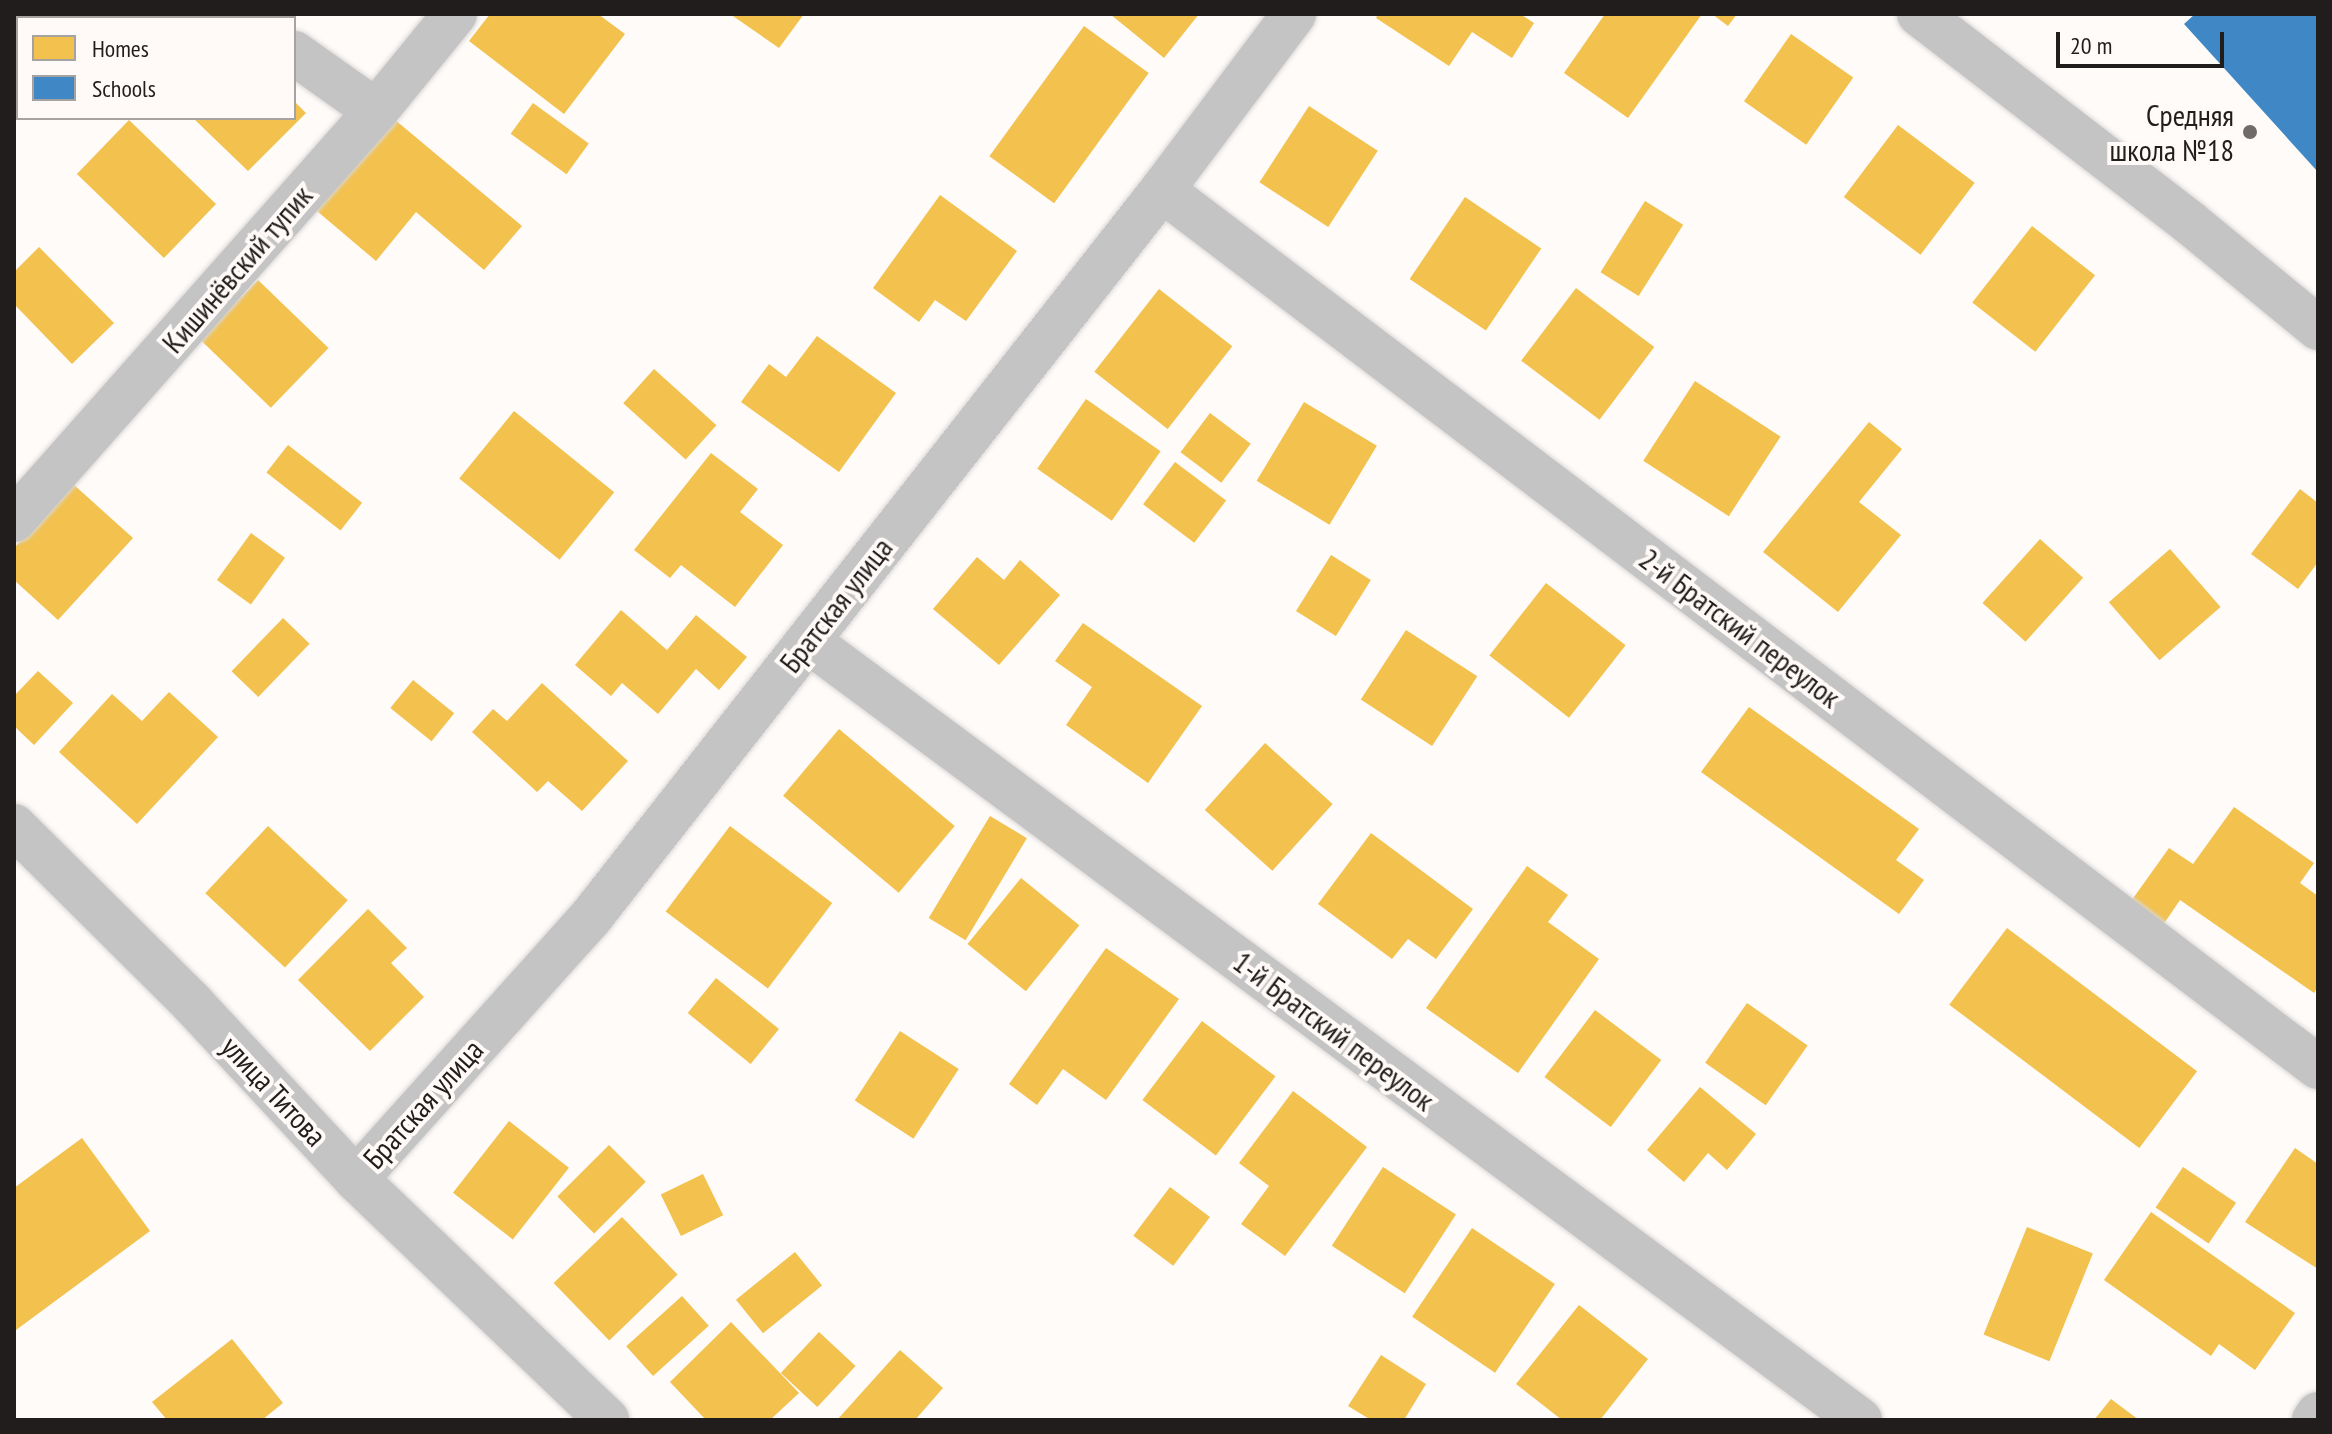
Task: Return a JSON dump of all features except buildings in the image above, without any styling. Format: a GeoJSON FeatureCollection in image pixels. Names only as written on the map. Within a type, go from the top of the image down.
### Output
{"type":"FeatureCollection","features":[{"type":"Feature","properties":{"kind":"street","name":"Кишинёвский тупик"},"geometry":{"type":"LineString","coordinates":[[14,520],[376,111],[455,14]]}},
{"type":"Feature","properties":{"kind":"street","name":"Братская улица"},"geometry":{"type":"LineString","coordinates":[[356,1179],[591,917],[1162,190],[1294,14]]}},
{"type":"Feature","properties":{"kind":"street"},"geometry":{"type":"LineString","coordinates":[[1919,14],[2189,222],[2318,328]]}},
{"type":"Feature","properties":{"kind":"street"},"geometry":{"type":"LineString","coordinates":[[296,54],[376,111]]}},
{"type":"Feature","properties":{"kind":"street","name":"2-й Братский переулок"},"geometry":{"type":"LineString","coordinates":[[1162,190],[2318,1067]]}},
{"type":"Feature","properties":{"kind":"street","name":"1-й Братский переулок"},"geometry":{"type":"LineString","coordinates":[[808,641],[1860,1420]]}},
{"type":"Feature","properties":{"kind":"street","name":"улица Титова"},"geometry":{"type":"LineString","coordinates":[[14,826],[193,1004],[356,1179],[607,1420]]}},
{"type":"Feature","properties":{"kind":"street"},"geometry":{"type":"LineString","coordinates":[[2314,1420],[2318,1414]]}},
{"type":"Feature","properties":{"kind":"place","name":"Средняя школа №18"},"geometry":{"type":"Point","coordinates":[2250,132]}}]}
